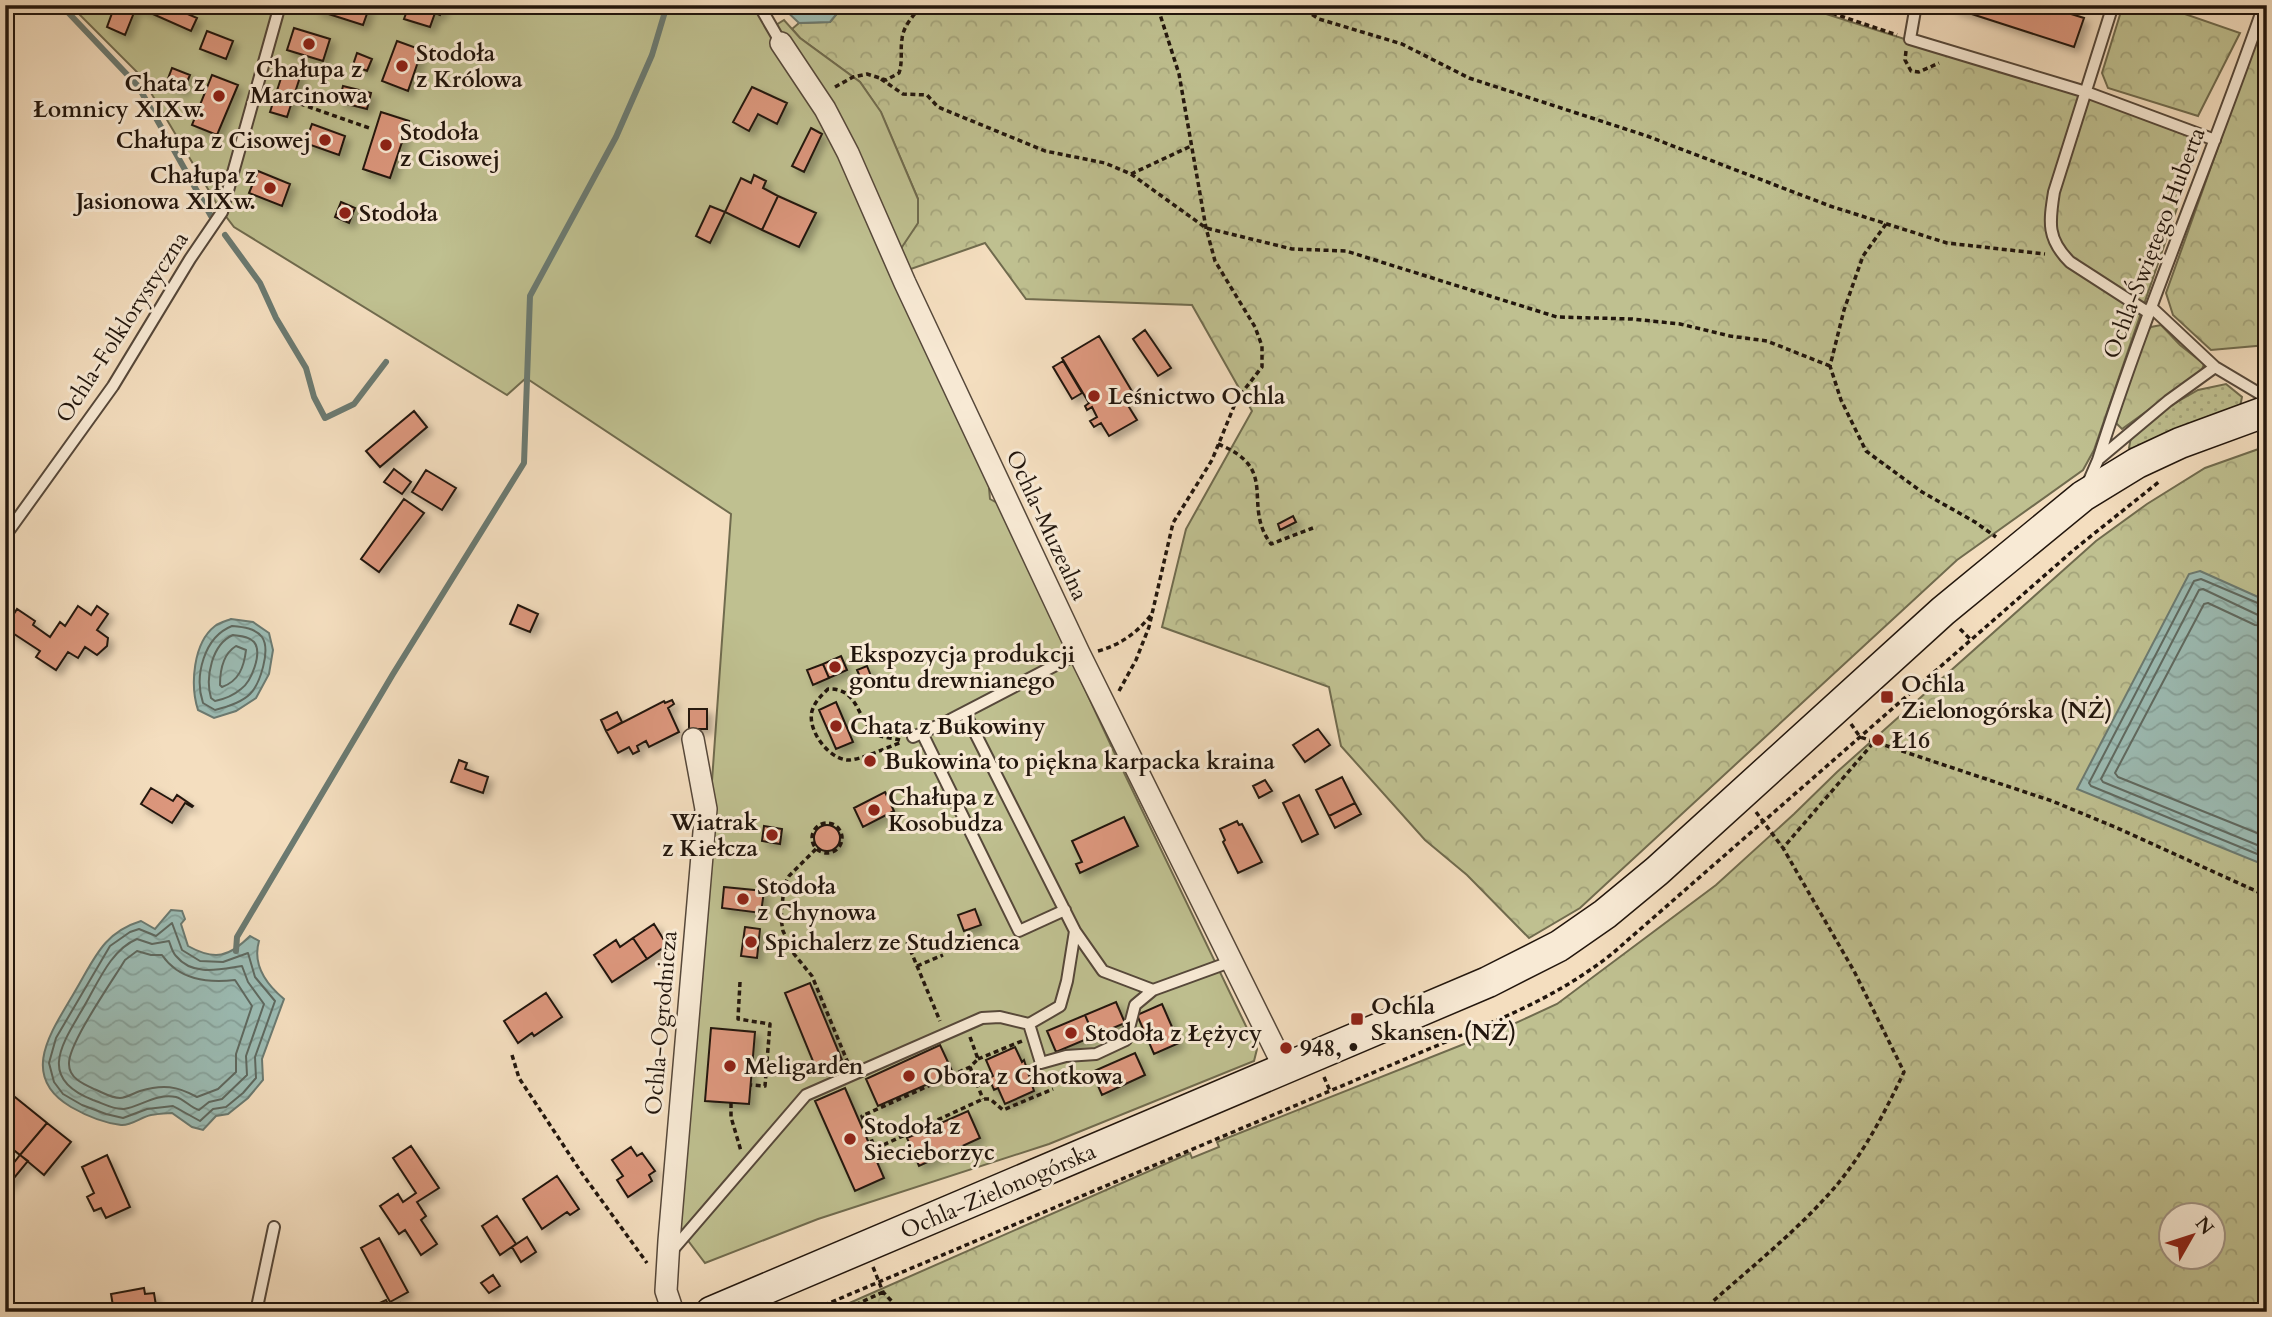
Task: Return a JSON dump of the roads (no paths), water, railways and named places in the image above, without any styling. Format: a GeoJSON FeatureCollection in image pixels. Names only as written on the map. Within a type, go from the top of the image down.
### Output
{"type":"FeatureCollection","features":[{"type":"Feature","properties":{"kind":"street","name":"Ochla-Muzealna"},"geometry":{"type":"LineString","coordinates":[[781,43],[819,98],[848,153],[905,283],[1079,653],[1285,1069]]}},
{"type":"Feature","properties":{"kind":"street","name":"Ochla-Zielonogórska"},"geometry":{"type":"LineString","coordinates":[[711,1312],[1488,982],[1559,946],[1583,931],[1631,893],[1943,611],[2083,496],[2137,463],[2180,443],[2267,411]]}},
{"type":"Feature","properties":{"kind":"street","name":"Ochla-Ogrodnicza"},"geometry":{"type":"LineString","coordinates":[[674,1312],[666,1290],[668,1256],[706,809],[693,738]]}},
{"type":"Feature","properties":{"kind":"lane","name":"Ochla-Folklorystyczna"},"geometry":{"type":"LineString","coordinates":[[5,536],[113,386],[190,259],[222,212],[280,5]]}},
{"type":"Feature","properties":{"kind":"lane","name":"Ochla-Muzealna"},"geometry":{"type":"LineString","coordinates":[[759,5],[781,43]]}},
{"type":"Feature","properties":{"kind":"lane"},"geometry":{"type":"LineString","coordinates":[[1916,5],[1907,38],[2086,92],[2216,140]]}},
{"type":"Feature","properties":{"kind":"lane"},"geometry":{"type":"LineString","coordinates":[[2113,5],[2054,192],[2050,216],[2052,238],[2070,262],[2150,310],[2215,367],[2267,398]]}},
{"type":"Feature","properties":{"kind":"lane","name":"Ochla-Świętego Huberta"},"geometry":{"type":"LineString","coordinates":[[2083,496],[2264,5]]}},
{"type":"Feature","properties":{"kind":"lane"},"geometry":{"type":"LineString","coordinates":[[2098,460],[2168,401],[2215,367]]}},
{"type":"Feature","properties":{"kind":"lane"},"geometry":{"type":"LineString","coordinates":[[1065,910],[1019,931],[913,737],[1079,653]]}},
{"type":"Feature","properties":{"kind":"lane"},"geometry":{"type":"LineString","coordinates":[[965,713],[1075,931],[1103,971],[1153,990]]}},
{"type":"Feature","properties":{"kind":"lane"},"geometry":{"type":"LineString","coordinates":[[668,1256],[806,1095],[982,1018],[1000,1017],[1029,1024],[1060,1006],[1075,931]]}},
{"type":"Feature","properties":{"kind":"lane"},"geometry":{"type":"LineString","coordinates":[[1029,1024],[1041,1063],[1066,1055],[1096,1054],[1126,1040],[1135,1006],[1153,990],[1230,962]]}},
{"type":"Feature","properties":{"kind":"lane"},"geometry":{"type":"LineString","coordinates":[[256,1312],[274,1227]]}},
{"type":"Feature","properties":{"kind":"water"},"geometry":{"type":"Polygon","coordinates":[[[780,5],[844,5],[830,22],[799,23],[780,5]]]}},
{"type":"Feature","properties":{"kind":"water"},"geometry":{"type":"Polygon","coordinates":[[[2200,571],[2267,601],[2267,866],[2077,789],[2189,574],[2200,571]]]}},
{"type":"Feature","properties":{"kind":"water"},"geometry":{"type":"Polygon","coordinates":[[[231,619],[253,622],[269,633],[273,650],[269,674],[256,698],[236,711],[214,718],[198,710],[194,689],[195,665],[208,633],[217,625],[231,619]]]}},
{"type":"Feature","properties":{"kind":"water"},"geometry":{"type":"Polygon","coordinates":[[[171,910],[182,911],[185,919],[181,924],[188,946],[206,954],[228,952],[250,936],[259,941],[257,958],[262,973],[284,999],[262,1059],[263,1080],[248,1098],[228,1114],[216,1116],[203,1130],[192,1127],[172,1113],[151,1115],[125,1125],[95,1118],[71,1107],[55,1095],[46,1081],[43,1067],[49,1038],[100,949],[117,933],[141,921],[155,929],[171,910]]]}},
{"type":"Feature","properties":{"kind":"waterway"},"geometry":{"type":"LineString","coordinates":[[61,5],[138,86],[211,216]]}},
{"type":"Feature","properties":{"kind":"waterway"},"geometry":{"type":"LineString","coordinates":[[236,951],[237,937],[393,674],[524,463],[530,296],[616,137],[652,55],[667,5]]}},
{"type":"Feature","properties":{"kind":"waterway"},"geometry":{"type":"LineString","coordinates":[[225,235],[260,283],[276,318],[306,368],[314,397],[325,418],[354,404],[386,362]]}},
{"type":"Feature","properties":{"kind":"place","name":"Chałupa z Marcinowa"},"geometry":{"type":"Point","coordinates":[309,44]}},
{"type":"Feature","properties":{"kind":"place","name":"Stodoła z Królowa"},"geometry":{"type":"Point","coordinates":[402,66]}},
{"type":"Feature","properties":{"kind":"place","name":"Chata z Łomnicy XIXw."},"geometry":{"type":"Point","coordinates":[219,96]}},
{"type":"Feature","properties":{"kind":"place","name":"Chałupa z Cisowej"},"geometry":{"type":"Point","coordinates":[325,140]}},
{"type":"Feature","properties":{"kind":"place","name":"Stodoła z Cisowej"},"geometry":{"type":"Point","coordinates":[386,145]}},
{"type":"Feature","properties":{"kind":"place","name":"Chałupa z Jasionowa XIXw."},"geometry":{"type":"Point","coordinates":[270,188]}},
{"type":"Feature","properties":{"kind":"place","name":"Stodoła"},"geometry":{"type":"Point","coordinates":[345,213]}},
{"type":"Feature","properties":{"kind":"place","name":"Leśnictwo Ochla"},"geometry":{"type":"Point","coordinates":[1094,396]}},
{"type":"Feature","properties":{"kind":"place","name":"Ekspozycja produkcji gontu drewnianego"},"geometry":{"type":"Point","coordinates":[835,667]}},
{"type":"Feature","properties":{"kind":"place","name":"Ochla Zielonogórska (NŻ)"},"geometry":{"type":"Point","coordinates":[1887,697]}},
{"type":"Feature","properties":{"kind":"place","name":"Chata z Bukowiny"},"geometry":{"type":"Point","coordinates":[836,726]}},
{"type":"Feature","properties":{"kind":"place","name":"Ł16"},"geometry":{"type":"Point","coordinates":[1878,740]}},
{"type":"Feature","properties":{"kind":"place","name":"Bukowina to piękna karpacka kraina"},"geometry":{"type":"Point","coordinates":[870,761]}},
{"type":"Feature","properties":{"kind":"place","name":"Chałupa z Kosobudza"},"geometry":{"type":"Point","coordinates":[874,810]}},
{"type":"Feature","properties":{"kind":"place","name":"Wiatrak z Kiełcza"},"geometry":{"type":"Point","coordinates":[772,835]}},
{"type":"Feature","properties":{"kind":"place","name":"Stodoła z Chynowa"},"geometry":{"type":"Point","coordinates":[743,899]}},
{"type":"Feature","properties":{"kind":"place","name":"Spichalerz ze Studzienca"},"geometry":{"type":"Point","coordinates":[751,942]}},
{"type":"Feature","properties":{"kind":"place","name":"Ochla Skansen (NŻ)"},"geometry":{"type":"Point","coordinates":[1357,1019]}},
{"type":"Feature","properties":{"kind":"place","name":"Stodoła z Łężycy"},"geometry":{"type":"Point","coordinates":[1071,1033]}},
{"type":"Feature","properties":{"kind":"place","name":"948, •"},"geometry":{"type":"Point","coordinates":[1286,1048]}},
{"type":"Feature","properties":{"kind":"place","name":"Meligarden"},"geometry":{"type":"Point","coordinates":[730,1066]}},
{"type":"Feature","properties":{"kind":"place","name":"Obora z Chotkowa"},"geometry":{"type":"Point","coordinates":[909,1076]}},
{"type":"Feature","properties":{"kind":"place","name":"Stodoła z Siecieborzyc"},"geometry":{"type":"Point","coordinates":[850,1139]}}]}
